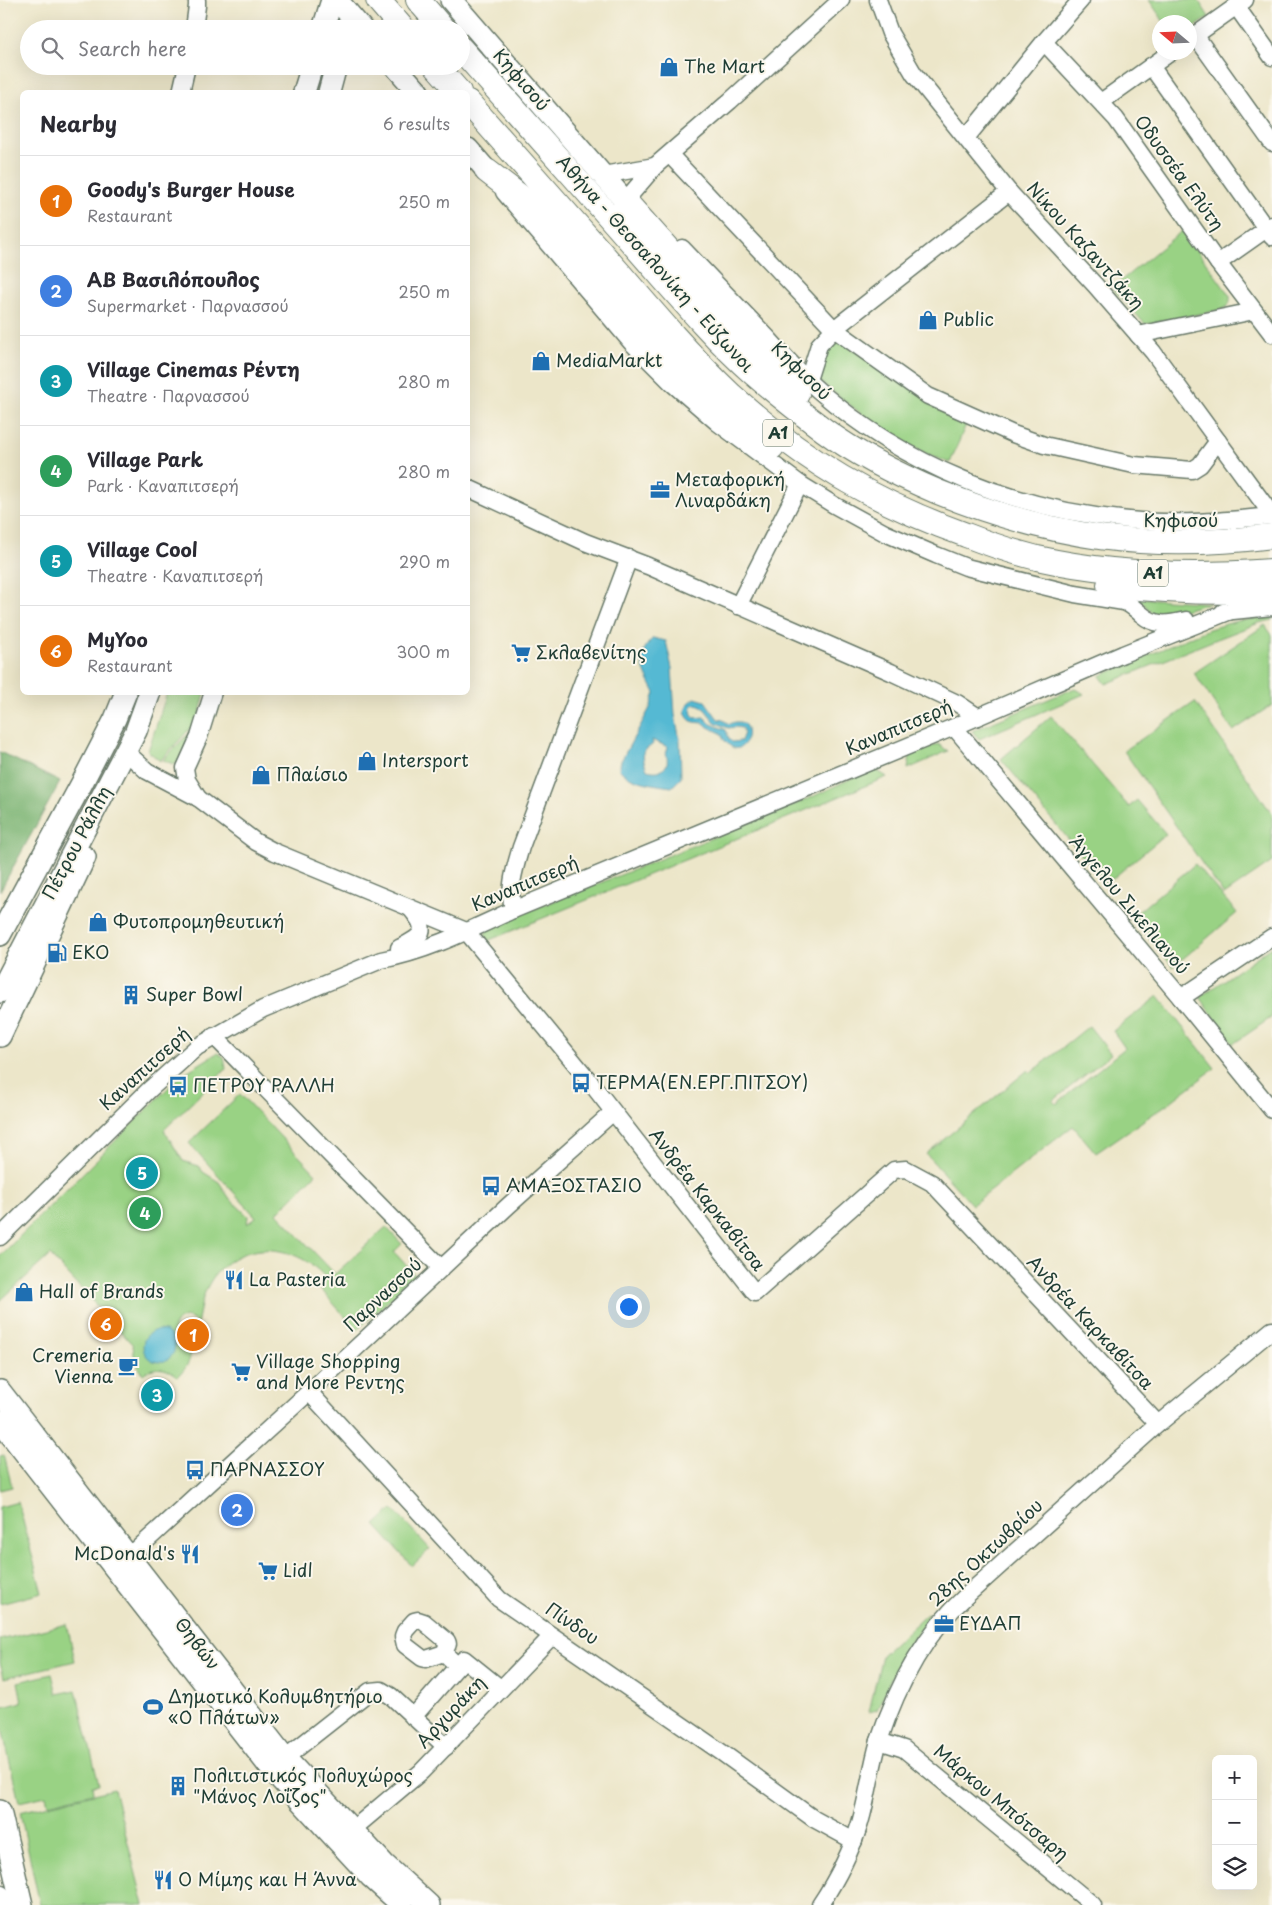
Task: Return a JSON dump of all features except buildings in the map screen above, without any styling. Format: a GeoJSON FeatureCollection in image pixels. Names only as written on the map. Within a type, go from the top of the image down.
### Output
{"type":"FeatureCollection","features":[{"type":"Feature","properties":{"kind":"highway"},"geometry":{"type":"LineString","coordinates":[[378,0],[395,20]]}},
{"type":"Feature","properties":{"kind":"highway"},"geometry":{"type":"LineString","coordinates":[[418,0],[436,20]]}},
{"type":"Feature","properties":{"kind":"highway","name":"Αθήνα - Θεσσαλονίκη - Εύζωνοι"},"geometry":{"type":"LineString","coordinates":[[470,59],[684,301],[738,358],[800,412],[849,447],[902,477],[963,502],[1041,527],[1070,534],[1167,543],[1202,543],[1272,536]]}},
{"type":"Feature","properties":{"kind":"highway"},"geometry":{"type":"LineString","coordinates":[[444,75],[457,90]]}},
{"type":"Feature","properties":{"kind":"highway","name":"Αθήνα - Θεσσαλονίκη - Εύζωνοι"},"geometry":{"type":"LineString","coordinates":[[470,104],[661,321],[732,395],[806,455],[861,490],[938,525],[1035,558],[1095,568],[1159,573],[1218,574],[1272,570]]}},
{"type":"Feature","properties":{"kind":"highway"},"geometry":{"type":"LineString","coordinates":[[487,171],[526,200],[675,367],[719,407],[769,446],[811,469],[861,490]]}},
{"type":"Feature","properties":{"kind":"highway"},"geometry":{"type":"LineString","coordinates":[[626,201],[784,380],[849,447]]}},
{"type":"Feature","properties":{"kind":"highway"},"geometry":{"type":"LineString","coordinates":[[1035,558],[1069,572],[1109,584],[1160,591],[1272,590]]}},
{"type":"Feature","properties":{"kind":"main road"},"geometry":{"type":"LineString","coordinates":[[326,20],[332,0]]}},
{"type":"Feature","properties":{"kind":"main road","name":"Κηφισού"},"geometry":{"type":"LineString","coordinates":[[453,2],[469,20]]}},
{"type":"Feature","properties":{"kind":"main road","name":"Κηφισού"},"geometry":{"type":"LineString","coordinates":[[470,21],[626,201]]}},
{"type":"Feature","properties":{"kind":"main road"},"geometry":{"type":"LineString","coordinates":[[305,90],[309,75]]}},
{"type":"Feature","properties":{"kind":"main road"},"geometry":{"type":"LineString","coordinates":[[330,90],[334,75]]}},
{"type":"Feature","properties":{"kind":"main road"},"geometry":{"type":"LineString","coordinates":[[403,75],[416,90]]}},
{"type":"Feature","properties":{"kind":"main road"},"geometry":{"type":"LineString","coordinates":[[470,151],[487,171]]}},
{"type":"Feature","properties":{"kind":"main road"},"geometry":{"type":"LineString","coordinates":[[0,904],[56,803],[125,695]]}},
{"type":"Feature","properties":{"kind":"main road","name":"Πέτρου Ράλλη"},"geometry":{"type":"LineString","coordinates":[[0,935],[82,783],[126,695]]}},
{"type":"Feature","properties":{"kind":"main road","name":"Πέτρου Ράλλη"},"geometry":{"type":"LineString","coordinates":[[0,992],[110,781],[131,758],[136,731],[149,695]]}},
{"type":"Feature","properties":{"kind":"main road"},"geometry":{"type":"LineString","coordinates":[[0,1036],[88,851],[110,781]]}},
{"type":"Feature","properties":{"kind":"main road","name":"Θηβών"},"geometry":{"type":"LineString","coordinates":[[0,1390],[272,1770],[372,1877],[402,1905]]}},
{"type":"Feature","properties":{"kind":"main road","name":"Θηβών"},"geometry":{"type":"LineString","coordinates":[[0,1421],[122,1562],[286,1758],[384,1864],[430,1905]]}},
{"type":"Feature","properties":{"kind":"main road"},"geometry":{"type":"LineString","coordinates":[[0,1811],[21,1905]]}},
{"type":"Feature","properties":{"kind":"main road"},"geometry":{"type":"LineString","coordinates":[[0,1843],[21,1905]]}},
{"type":"Feature","properties":{"kind":"main road"},"geometry":{"type":"LineString","coordinates":[[0,1896],[2,1905]]}},
{"type":"Feature","properties":{"kind":"street"},"geometry":{"type":"LineString","coordinates":[[195,20],[197,0]]}},
{"type":"Feature","properties":{"kind":"street"},"geometry":{"type":"LineString","coordinates":[[626,201],[656,166],[841,0]]}},
{"type":"Feature","properties":{"kind":"street","name":"Νίκου Καζαντζάκη"},"geometry":{"type":"LineString","coordinates":[[878,0],[890,33],[903,57],[928,93],[1009,192],[1138,335],[1272,516]]}},
{"type":"Feature","properties":{"kind":"street"},"geometry":{"type":"LineString","coordinates":[[966,138],[1044,42],[1081,0]]}},
{"type":"Feature","properties":{"kind":"street"},"geometry":{"type":"LineString","coordinates":[[1197,33],[1240,3],[1272,57]]}},
{"type":"Feature","properties":{"kind":"street","name":"Οδυσσέα Ελύτη"},"geometry":{"type":"LineString","coordinates":[[1044,42],[1116,119],[1218,263],[1272,334]]}},
{"type":"Feature","properties":{"kind":"street"},"geometry":{"type":"LineString","coordinates":[[1197,44],[1272,143]]}},
{"type":"Feature","properties":{"kind":"street"},"geometry":{"type":"LineString","coordinates":[[1101,102],[1160,60]]}},
{"type":"Feature","properties":{"kind":"street"},"geometry":{"type":"LineString","coordinates":[[1151,66],[1270,231],[1218,263]]}},
{"type":"Feature","properties":{"kind":"street"},"geometry":{"type":"LineString","coordinates":[[181,90],[185,75]]}},
{"type":"Feature","properties":{"kind":"street"},"geometry":{"type":"LineString","coordinates":[[670,155],[834,329],[928,396],[1013,434],[1044,445],[1110,461],[1187,471],[1200,465],[1218,441]]}},
{"type":"Feature","properties":{"kind":"street"},"geometry":{"type":"LineString","coordinates":[[603,174],[656,166]]}},
{"type":"Feature","properties":{"kind":"street"},"geometry":{"type":"LineString","coordinates":[[487,171],[631,342],[667,379],[724,428],[800,484],[854,516],[936,555],[966,567],[1075,594],[1124,602],[1153,622],[1165,625],[1233,610],[1272,607]]}},
{"type":"Feature","properties":{"kind":"street"},"geometry":{"type":"LineString","coordinates":[[808,380],[819,345],[834,329],[1009,192]]}},
{"type":"Feature","properties":{"kind":"street","name":"Κηφισού"},"geometry":{"type":"LineString","coordinates":[[626,201],[665,230],[808,380],[854,419],[909,454],[949,474],[1010,497],[1070,511],[1129,520],[1202,522],[1272,516]]}},
{"type":"Feature","properties":{"kind":"street"},"geometry":{"type":"LineString","coordinates":[[1138,335],[1254,311]]}},
{"type":"Feature","properties":{"kind":"street"},"geometry":{"type":"LineString","coordinates":[[738,606],[800,484]]}},
{"type":"Feature","properties":{"kind":"street"},"geometry":{"type":"LineString","coordinates":[[470,489],[584,542],[629,558],[957,703],[978,718]]}},
{"type":"Feature","properties":{"kind":"street"},"geometry":{"type":"LineString","coordinates":[[513,910],[510,897],[514,869],[521,847],[629,558]]}},
{"type":"Feature","properties":{"kind":"street","name":"Καναπιτσερή"},"geometry":{"type":"LineString","coordinates":[[0,1237],[182,1058],[214,1036],[247,1017],[286,998],[381,960],[401,956],[466,931],[1233,610]]}},
{"type":"Feature","properties":{"kind":"street"},"geometry":{"type":"LineString","coordinates":[[1124,654],[1135,642],[1142,630],[1140,614]]}},
{"type":"Feature","properties":{"kind":"street"},"geometry":{"type":"LineString","coordinates":[[131,758],[170,772],[180,770],[199,737],[212,695]]}},
{"type":"Feature","properties":{"kind":"street","name":"Άγγελου Σικελιανού"},"geometry":{"type":"LineString","coordinates":[[954,728],[1181,998],[1272,1110]]}},
{"type":"Feature","properties":{"kind":"street"},"geometry":{"type":"LineString","coordinates":[[131,758],[147,771],[198,798],[256,842],[270,850],[466,931]]}},
{"type":"Feature","properties":{"kind":"street"},"geometry":{"type":"LineString","coordinates":[[185,763],[184,772],[198,798]]}},
{"type":"Feature","properties":{"kind":"street"},"geometry":{"type":"LineString","coordinates":[[381,960],[416,940],[421,934],[422,923],[410,908]]}},
{"type":"Feature","properties":{"kind":"street","name":"Ανδρέα Καρκαβίτσα"},"geometry":{"type":"LineString","coordinates":[[466,931],[613,1112],[754,1293],[894,1170],[906,1170],[928,1179],[1158,1424]]}},
{"type":"Feature","properties":{"kind":"street"},"geometry":{"type":"LineString","coordinates":[[1181,998],[1272,937]]}},
{"type":"Feature","properties":{"kind":"street"},"geometry":{"type":"LineString","coordinates":[[214,1036],[441,1268]]}},
{"type":"Feature","properties":{"kind":"street","name":"Παρνασσού"},"geometry":{"type":"LineString","coordinates":[[122,1562],[508,1206],[613,1112]]}},
{"type":"Feature","properties":{"kind":"street","name":"28ης Οκτωβρίου"},"geometry":{"type":"LineString","coordinates":[[820,1905],[842,1867],[854,1841],[863,1812],[879,1741],[906,1674],[917,1654],[942,1619],[1158,1424],[1272,1330]]}},
{"type":"Feature","properties":{"kind":"street","name":"Πίνδου"},"geometry":{"type":"LineString","coordinates":[[308,1392],[499,1599],[709,1743],[814,1818],[854,1841]]}},
{"type":"Feature","properties":{"kind":"street","name":"Αργυράκη"},"geometry":{"type":"LineString","coordinates":[[352,1830],[421,1772],[552,1636]]}},
{"type":"Feature","properties":{"kind":"street"},"geometry":{"type":"LineString","coordinates":[[444,1653],[458,1666]]}},
{"type":"Feature","properties":{"kind":"street"},"geometry":{"type":"LineString","coordinates":[[413,1717],[464,1659],[500,1688]]}},
{"type":"Feature","properties":{"kind":"street"},"geometry":{"type":"LineString","coordinates":[[286,1758],[370,1692],[380,1690],[391,1696],[446,1747]]}},
{"type":"Feature","properties":{"kind":"street","name":"Μάρκου Μπότσαρη"},"geometry":{"type":"LineString","coordinates":[[879,1741],[904,1750],[1093,1905]]}},
{"type":"Feature","properties":{"kind":"green space"},"geometry":{"type":"Polygon","coordinates":[[[1149,0],[1198,0],[1209,17],[1197,26],[1197,15],[1159,15],[1149,0]]]}},
{"type":"Feature","properties":{"kind":"green space"},"geometry":{"type":"Polygon","coordinates":[[[1183,230],[1230,296],[1229,303],[1227,307],[1221,310],[1145,324],[1112,288],[1183,230]]]}},
{"type":"Feature","properties":{"kind":"green space"},"geometry":{"type":"Polygon","coordinates":[[[839,341],[967,422],[950,463],[914,447],[880,427],[816,378],[825,352],[839,341]]]}},
{"type":"Feature","properties":{"kind":"green space"},"geometry":{"type":"Polygon","coordinates":[[[1138,598],[1210,603],[1161,616],[1151,612],[1138,598]]]}},
{"type":"Feature","properties":{"kind":"green space"},"geometry":{"type":"Polygon","coordinates":[[[1272,617],[1272,620],[1212,641],[1106,684],[1100,676],[1209,629],[1237,621],[1272,617]]]}},
{"type":"Feature","properties":{"kind":"green space"},"geometry":{"type":"Polygon","coordinates":[[[1265,625],[1272,635],[1272,705],[1233,731],[1194,673],[1265,625]]]}},
{"type":"Feature","properties":{"kind":"green space"},"geometry":{"type":"Polygon","coordinates":[[[1075,688],[1084,694],[979,739],[972,731],[1075,688]]]}},
{"type":"Feature","properties":{"kind":"green space"},"geometry":{"type":"Polygon","coordinates":[[[166,695],[204,695],[198,720],[160,761],[148,751],[166,695]]]}},
{"type":"Feature","properties":{"kind":"green space"},"geometry":{"type":"Polygon","coordinates":[[[1195,702],[1272,814],[1272,862],[1224,895],[1124,751],[1195,702]]]}},
{"type":"Feature","properties":{"kind":"green space"},"geometry":{"type":"Polygon","coordinates":[[[1051,716],[1129,807],[1137,800],[1166,834],[1106,884],[1001,759],[1051,716]]]}},
{"type":"Feature","properties":{"kind":"green space"},"geometry":{"type":"Polygon","coordinates":[[[193,729],[183,761],[173,764],[163,760],[193,729]]]}},
{"type":"Feature","properties":{"kind":"green space"},"geometry":{"type":"Polygon","coordinates":[[[938,744],[948,751],[908,769],[910,755],[938,744]]]}},
{"type":"Feature","properties":{"kind":"green space"},"geometry":{"type":"Polygon","coordinates":[[[0,752],[60,782],[0,891],[0,752]]]}},
{"type":"Feature","properties":{"kind":"green space"},"geometry":{"type":"Polygon","coordinates":[[[873,768],[887,777],[487,941],[486,932],[493,925],[810,798],[873,768]]]}},
{"type":"Feature","properties":{"kind":"green space"},"geometry":{"type":"Polygon","coordinates":[[[1195,864],[1237,913],[1173,967],[1132,917],[1195,864]]]}},
{"type":"Feature","properties":{"kind":"green space"},"geometry":{"type":"Polygon","coordinates":[[[1271,947],[1272,1017],[1233,1044],[1200,997],[1271,947]]]}},
{"type":"Feature","properties":{"kind":"green space"},"geometry":{"type":"Polygon","coordinates":[[[1158,996],[1215,1068],[1169,1103],[1096,1153],[1073,1126],[972,1205],[926,1154],[1028,1070],[1031,1073],[1089,1026],[1111,1054],[1053,1101],[1056,1104],[1125,1048],[1113,1031],[1158,996]]]}},
{"type":"Feature","properties":{"kind":"green space"},"geometry":{"type":"Polygon","coordinates":[[[217,1053],[224,1057],[226,1069],[164,1130],[183,1161],[199,1166],[203,1172],[219,1182],[230,1199],[248,1216],[247,1224],[256,1217],[189,1143],[240,1094],[316,1174],[277,1213],[335,1274],[386,1227],[402,1244],[394,1252],[416,1276],[357,1330],[317,1285],[325,1277],[312,1265],[297,1256],[281,1251],[265,1250],[249,1252],[234,1258],[220,1269],[209,1284],[197,1324],[191,1318],[184,1318],[175,1325],[173,1331],[175,1337],[180,1341],[189,1343],[191,1353],[187,1366],[178,1377],[170,1371],[161,1369],[152,1369],[143,1374],[135,1362],[133,1345],[50,1255],[0,1301],[0,1256],[173,1083],[185,1073],[217,1053]]]}},
{"type":"Feature","properties":{"kind":"green space"},"geometry":{"type":"Polygon","coordinates":[[[4,1455],[12,1487],[0,1490],[0,1456],[4,1455]]]}},
{"type":"Feature","properties":{"kind":"green space"},"geometry":{"type":"Polygon","coordinates":[[[18,1502],[42,1593],[0,1604],[0,1507],[18,1502]]]}},
{"type":"Feature","properties":{"kind":"green space"},"geometry":{"type":"Polygon","coordinates":[[[393,1509],[430,1549],[412,1566],[375,1525],[393,1509]]]}},
{"type":"Feature","properties":{"kind":"green space"},"geometry":{"type":"Polygon","coordinates":[[[928,1613],[926,1621],[902,1654],[877,1710],[869,1712],[882,1655],[928,1613]]]}},
{"type":"Feature","properties":{"kind":"green space"},"geometry":{"type":"Polygon","coordinates":[[[67,1624],[75,1661],[4,1678],[0,1663],[0,1640],[67,1624]]]}},
{"type":"Feature","properties":{"kind":"green space"},"geometry":{"type":"Polygon","coordinates":[[[52,1674],[57,1694],[76,1690],[99,1785],[92,1786],[93,1793],[48,1804],[46,1796],[19,1802],[0,1720],[0,1708],[22,1702],[18,1682],[52,1674]]]}},
{"type":"Feature","properties":{"kind":"green space"},"geometry":{"type":"Polygon","coordinates":[[[114,1789],[144,1905],[40,1905],[20,1812],[114,1789]]]}},
{"type":"Feature","properties":{"kind":"water"},"geometry":{"type":"Polygon","coordinates":[[[653,638],[666,641],[672,668],[675,715],[680,741],[681,778],[672,787],[636,780],[619,769],[621,761],[650,708],[655,693],[645,672],[642,659],[647,645],[653,638]],[[652,740],[653,744],[643,752],[647,770],[657,771],[664,769],[667,763],[666,753],[668,747],[652,740]]]}},
{"type":"Feature","properties":{"kind":"water"},"geometry":{"type":"Polygon","coordinates":[[[695,698],[705,701],[718,719],[729,724],[739,722],[745,725],[747,737],[745,743],[740,747],[734,748],[726,742],[721,733],[704,723],[690,720],[685,711],[688,704],[695,698]],[[697,704],[693,705],[691,712],[695,718],[704,717],[711,724],[726,730],[732,742],[741,741],[744,733],[742,728],[728,728],[715,722],[703,707],[697,704]]]}},
{"type":"Feature","properties":{"kind":"water"},"geometry":{"type":"Polygon","coordinates":[[[159,1330],[170,1335],[175,1346],[170,1357],[159,1362],[148,1357],[143,1346],[148,1335],[159,1330]]]}},
{"type":"Feature","properties":{"kind":"place","name":"The Mart"},"geometry":{"type":"Point","coordinates":[669,67]}},
{"type":"Feature","properties":{"kind":"place","name":"Public"},"geometry":{"type":"Point","coordinates":[928,320]}},
{"type":"Feature","properties":{"kind":"place","name":"MediaMarkt"},"geometry":{"type":"Point","coordinates":[541,361]}},
{"type":"Feature","properties":{"kind":"place","name":"Μεταφορική Λιναρδάκη"},"geometry":{"type":"Point","coordinates":[660,490]}},
{"type":"Feature","properties":{"kind":"place","name":"Σκλαβενίτης"},"geometry":{"type":"Point","coordinates":[521,653]}},
{"type":"Feature","properties":{"kind":"place","name":"Intersport"},"geometry":{"type":"Point","coordinates":[367,761]}},
{"type":"Feature","properties":{"kind":"place","name":"Πλαίσιο"},"geometry":{"type":"Point","coordinates":[261,775]}},
{"type":"Feature","properties":{"kind":"place","name":"Φυτοπρομηθευτική"},"geometry":{"type":"Point","coordinates":[98,922]}},
{"type":"Feature","properties":{"kind":"place","name":"EKO"},"geometry":{"type":"Point","coordinates":[57,953]}},
{"type":"Feature","properties":{"kind":"place","name":"Super Bowl"},"geometry":{"type":"Point","coordinates":[131,995]}},
{"type":"Feature","properties":{"kind":"place","name":"ΤΕΡΜΑ(ΕΝ.ΕΡΓ.ΠΙΤΣΟΥ)"},"geometry":{"type":"Point","coordinates":[581,1083]}},
{"type":"Feature","properties":{"kind":"place","name":"ΠΕΤΡΟΥ ΡΑΛΛΗ"},"geometry":{"type":"Point","coordinates":[178,1086]}},
{"type":"Feature","properties":{"kind":"place","name":"Village Cool"},"geometry":{"type":"Point","coordinates":[142,1173]}},
{"type":"Feature","properties":{"kind":"place","name":"ΑΜΑΞΟΣΤΑΣΙΟ"},"geometry":{"type":"Point","coordinates":[491,1186]}},
{"type":"Feature","properties":{"kind":"place","name":"Village Park"},"geometry":{"type":"Point","coordinates":[145,1213]}},
{"type":"Feature","properties":{"kind":"place","name":"La Pasteria"},"geometry":{"type":"Point","coordinates":[234,1280]}},
{"type":"Feature","properties":{"kind":"place","name":"Hall of Brands"},"geometry":{"type":"Point","coordinates":[24,1292]}},
{"type":"Feature","properties":{"kind":"place","name":"MyYoo"},"geometry":{"type":"Point","coordinates":[106,1324]}},
{"type":"Feature","properties":{"kind":"place","name":"Goody's Burger House"},"geometry":{"type":"Point","coordinates":[193,1335]}},
{"type":"Feature","properties":{"kind":"place","name":"Cremeria Vienna"},"geometry":{"type":"Point","coordinates":[128,1366]}},
{"type":"Feature","properties":{"kind":"place","name":"Village Shopping and More Ρεντης"},"geometry":{"type":"Point","coordinates":[241,1372]}},
{"type":"Feature","properties":{"kind":"place","name":"Village Cinemas Ρέντη"},"geometry":{"type":"Point","coordinates":[157,1395]}},
{"type":"Feature","properties":{"kind":"place","name":"ΠΑΡΝΑΣΣΟΥ"},"geometry":{"type":"Point","coordinates":[195,1470]}},
{"type":"Feature","properties":{"kind":"place","name":"ΑΒ Βασιλόπουλος"},"geometry":{"type":"Point","coordinates":[237,1510]}},
{"type":"Feature","properties":{"kind":"place","name":"McDonald's"},"geometry":{"type":"Point","coordinates":[190,1554]}},
{"type":"Feature","properties":{"kind":"place","name":"Lidl"},"geometry":{"type":"Point","coordinates":[268,1571]}},
{"type":"Feature","properties":{"kind":"place","name":"ΕΥΔΑΠ"},"geometry":{"type":"Point","coordinates":[944,1624]}},
{"type":"Feature","properties":{"kind":"place","name":"Δημοτικό Κολυμβητήριο «Ο Πλάτων»"},"geometry":{"type":"Point","coordinates":[153,1707]}},
{"type":"Feature","properties":{"kind":"place","name":"Πολιτιστικός Πολυχώρος \"Μάνος Λοΐζος\""},"geometry":{"type":"Point","coordinates":[178,1786]}},
{"type":"Feature","properties":{"kind":"place","name":"Ο Μίμης και Η Άννα"},"geometry":{"type":"Point","coordinates":[163,1880]}}]}
